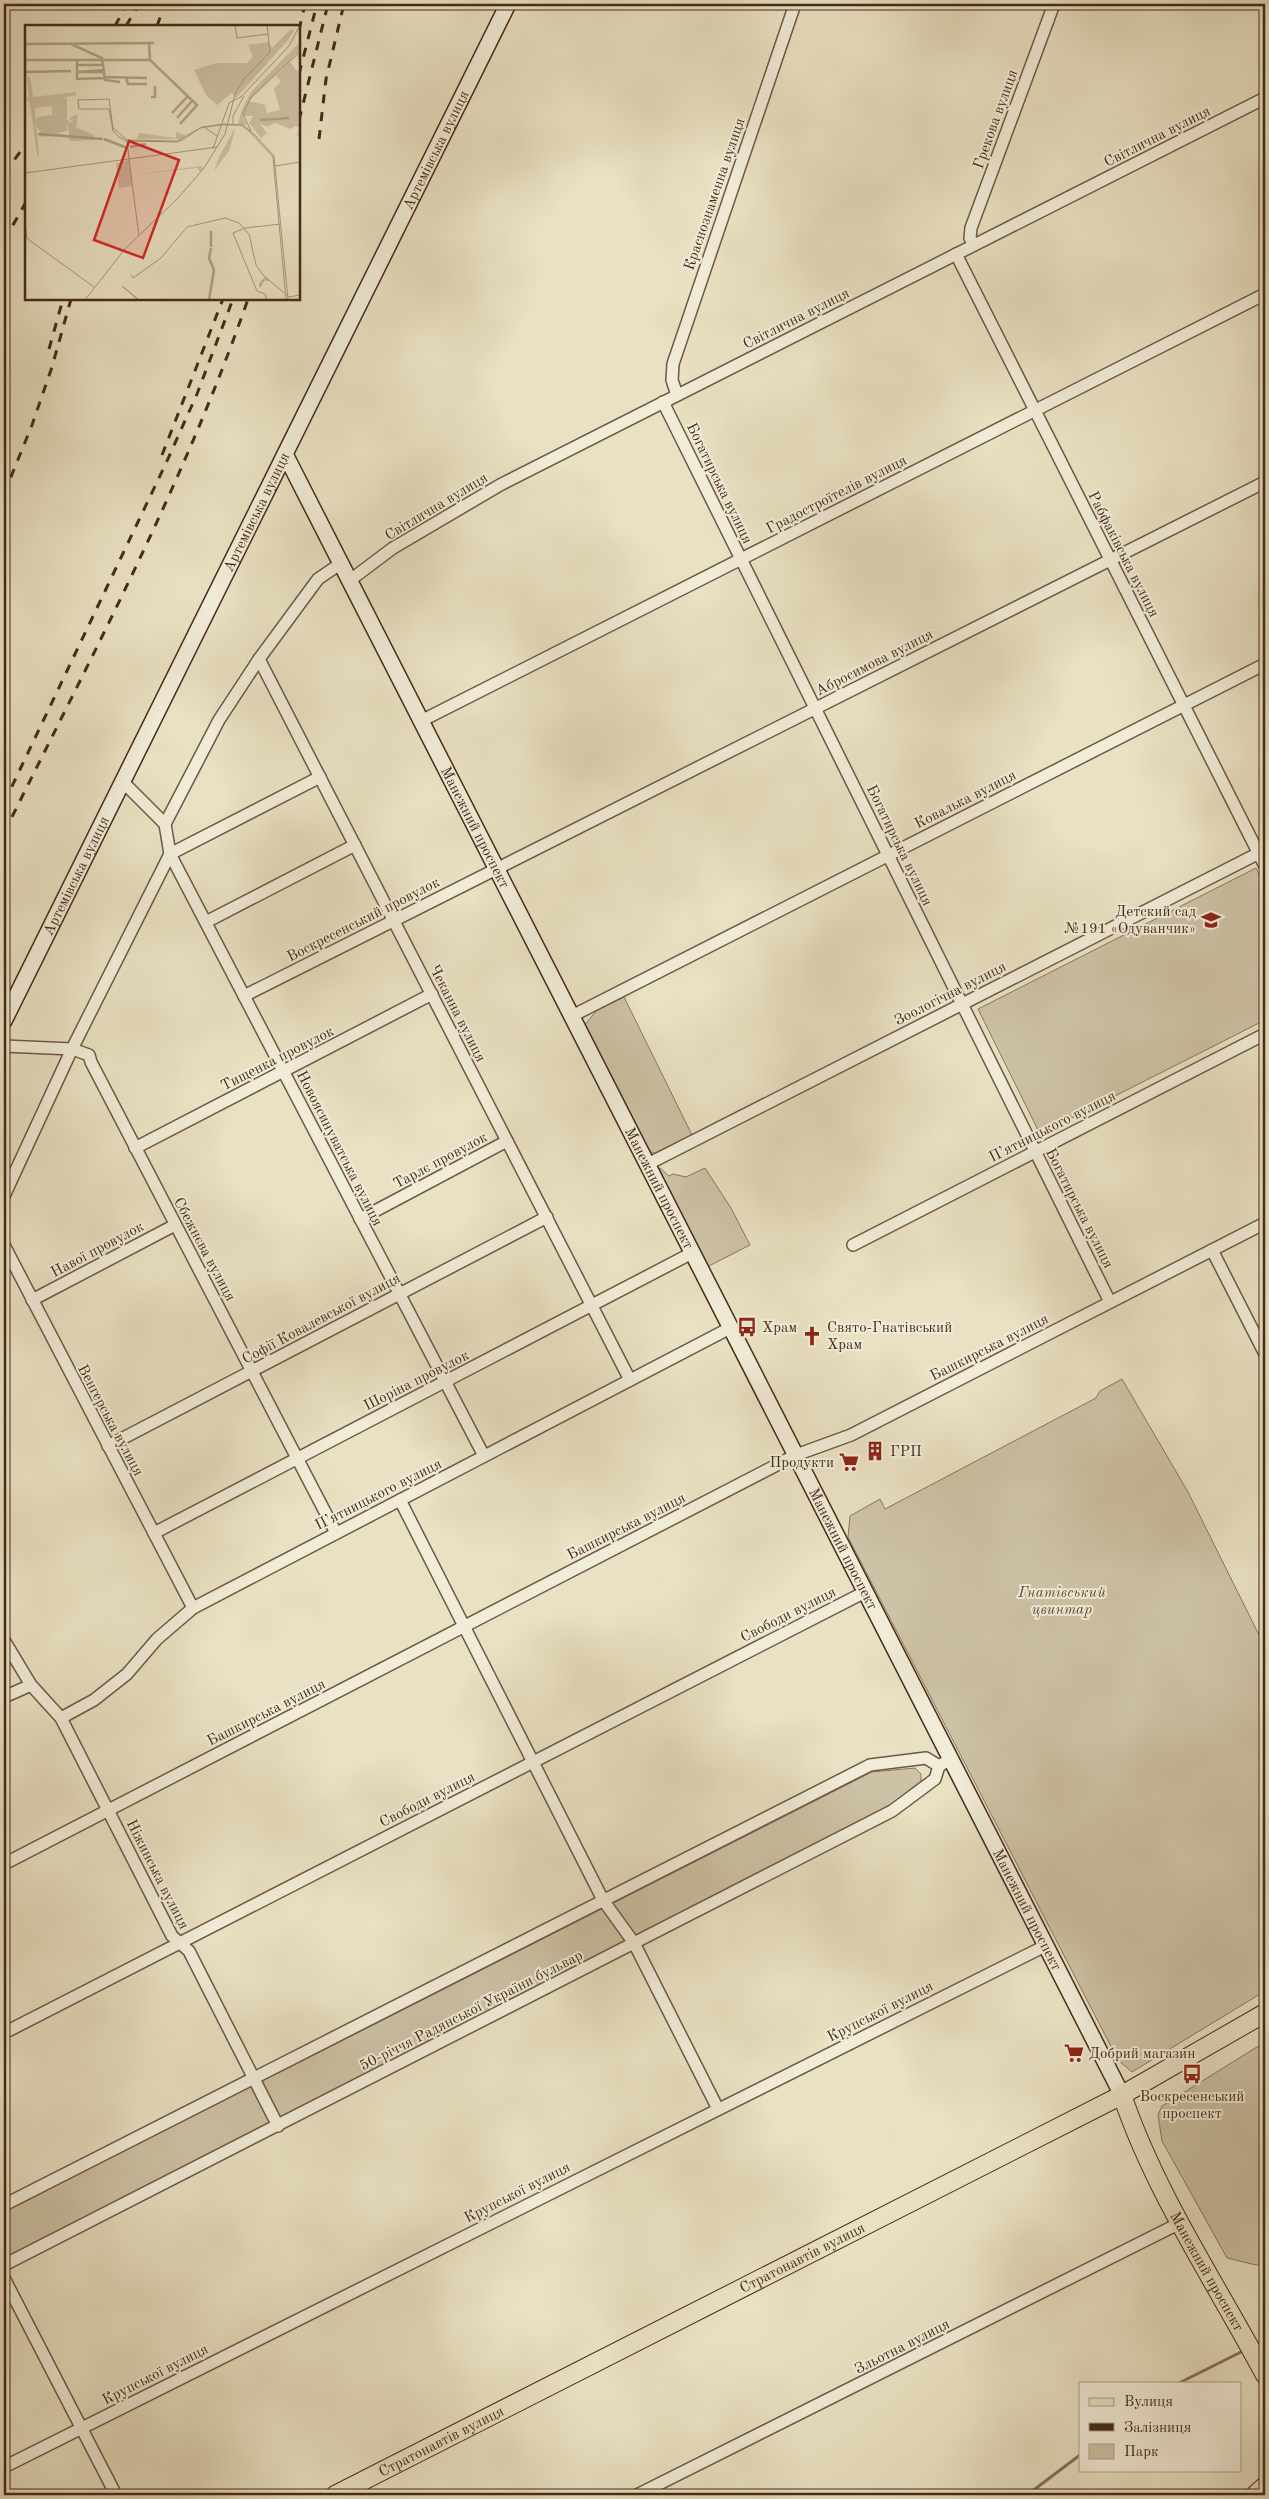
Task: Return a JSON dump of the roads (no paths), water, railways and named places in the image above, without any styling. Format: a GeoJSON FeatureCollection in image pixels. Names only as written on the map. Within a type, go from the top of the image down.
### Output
{"type":"FeatureCollection","features":[{"type":"Feature","properties":{"kind":"main road","name":"Стратонавтів вулиця"},"geometry":{"type":"LineString","coordinates":[[335,2495],[1122,2096],[1265,2013]]}},
{"type":"Feature","properties":{"kind":"main road","name":"Манежний проспект"},"geometry":{"type":"LineString","coordinates":[[1122,2096],[1135,2134],[1180,2224],[1265,2375]]}},
{"type":"Feature","properties":{"kind":"main road"},"geometry":{"type":"LineString","coordinates":[[1255,2495],[1265,2486]]}},
{"type":"Feature","properties":{"kind":"street","name":"Артемівська вулиця"},"geometry":{"type":"LineString","coordinates":[[4,1021],[508,4]]}},
{"type":"Feature","properties":{"kind":"street","name":"Краснознаменна вулиця"},"geometry":{"type":"LineString","coordinates":[[677,395],[672,380],[673,364],[795,4]]}},
{"type":"Feature","properties":{"kind":"street","name":"Грекова вулиця"},"geometry":{"type":"LineString","coordinates":[[974,245],[970,238],[971,228],[1054,4]]}},
{"type":"Feature","properties":{"kind":"street","name":"Світлична вулиця"},"geometry":{"type":"LineString","coordinates":[[349,581],[393,548],[500,485],[1265,98]]}},
{"type":"Feature","properties":{"kind":"street","name":"Рабфаківська вулиця"},"geometry":{"type":"LineString","coordinates":[[956,254],[1184,705],[1262,851],[1265,866]]}},
{"type":"Feature","properties":{"kind":"street","name":"Градостроїтелiв вулиця"},"geometry":{"type":"LineString","coordinates":[[421,721],[1265,294]]}},
{"type":"Feature","properties":{"kind":"street","name":"Богатирська вулиця"},"geometry":{"type":"LineString","coordinates":[[663,402],[1110,1302]]}},
{"type":"Feature","properties":{"kind":"street","name":"Манежний проспект"},"geometry":{"type":"LineString","coordinates":[[285,454],[796,1455],[865,1592],[945,1762],[1045,1946],[1122,2096]]}},
{"type":"Feature","properties":{"kind":"street","name":"Абросимова вулиця"},"geometry":{"type":"LineString","coordinates":[[496,868],[1111,561],[1265,482]]}},
{"type":"Feature","properties":{"kind":"street"},"geometry":{"type":"LineString","coordinates":[[165,824],[219,720],[259,659],[318,579],[340,564]]}},
{"type":"Feature","properties":{"kind":"street","name":"Чеканна вулиця"},"geometry":{"type":"LineString","coordinates":[[259,659],[630,1380]]}},
{"type":"Feature","properties":{"kind":"street","name":"Ковалька вулиця"},"geometry":{"type":"LineString","coordinates":[[572,1016],[1265,664]]}},
{"type":"Feature","properties":{"kind":"street"},"geometry":{"type":"LineString","coordinates":[[4,1196],[72,1049],[170,854],[320,777]]}},
{"type":"Feature","properties":{"kind":"street"},"geometry":{"type":"LineString","coordinates":[[123,782],[165,824],[170,854]]}},
{"type":"Feature","properties":{"kind":"street"},"geometry":{"type":"LineString","coordinates":[[206,922],[355,845]]}},
{"type":"Feature","properties":{"kind":"street","name":"Зоологічна вулиця"},"geometry":{"type":"LineString","coordinates":[[648,1164],[1262,851]]}},
{"type":"Feature","properties":{"kind":"street","name":"Новоясинуватська вулиця"},"geometry":{"type":"LineString","coordinates":[[170,854],[484,1456]]}},
{"type":"Feature","properties":{"kind":"street","name":"Воскресенський провулок"},"geometry":{"type":"LineString","coordinates":[[244,996],[496,868]]}},
{"type":"Feature","properties":{"kind":"street","name":"Тищенка провулок"},"geometry":{"type":"LineString","coordinates":[[135,1148],[432,994]]}},
{"type":"Feature","properties":{"kind":"street","name":"П’ятницького вулиця"},"geometry":{"type":"LineString","coordinates":[[854,1245],[1265,1034]]}},
{"type":"Feature","properties":{"kind":"street"},"geometry":{"type":"LineString","coordinates":[[4,1046],[72,1049]]}},
{"type":"Feature","properties":{"kind":"street","name":"Сбежнєва вулиця"},"geometry":{"type":"LineString","coordinates":[[72,1049],[89,1055],[135,1148],[336,1533]]}},
{"type":"Feature","properties":{"kind":"street","name":"Тарлє провулок"},"geometry":{"type":"LineString","coordinates":[[360,1219],[508,1141]]}},
{"type":"Feature","properties":{"kind":"street","name":"Софії Ковалевської вулиця"},"geometry":{"type":"LineString","coordinates":[[108,1446],[547,1217]]}},
{"type":"Feature","properties":{"kind":"street","name":"Башкирська вулиця"},"geometry":{"type":"LineString","coordinates":[[4,1864],[796,1455],[851,1435],[1265,1223]]}},
{"type":"Feature","properties":{"kind":"street","name":"Навої провулок"},"geometry":{"type":"LineString","coordinates":[[32,1300],[176,1225]]}},
{"type":"Feature","properties":{"kind":"street","name":"Венгерська вулиця"},"geometry":{"type":"LineString","coordinates":[[4,1245],[192,1608]]}},
{"type":"Feature","properties":{"kind":"street"},"geometry":{"type":"LineString","coordinates":[[1212,1250],[1265,1354]]}},
{"type":"Feature","properties":{"kind":"street","name":"Шоріна провулок"},"geometry":{"type":"LineString","coordinates":[[154,1533],[692,1253]]}},
{"type":"Feature","properties":{"kind":"street","name":"П’ятницького вулиця"},"geometry":{"type":"LineString","coordinates":[[61,1718],[94,1700],[127,1674],[157,1639],[192,1608],[730,1328]]}},
{"type":"Feature","properties":{"kind":"street"},"geometry":{"type":"LineString","coordinates":[[400,1500],[603,1900],[634,1943],[718,2109]]}},
{"type":"Feature","properties":{"kind":"street","name":"Свободи вулиця"},"geometry":{"type":"LineString","coordinates":[[4,2033],[865,1592]]}},
{"type":"Feature","properties":{"kind":"street","name":"Ніжинська вулиця"},"geometry":{"type":"LineString","coordinates":[[4,1640],[31,1685],[61,1718],[172,1936],[179,1945],[189,1951],[278,2126]]}},
{"type":"Feature","properties":{"kind":"street"},"geometry":{"type":"LineString","coordinates":[[4,1697],[31,1685]]}},
{"type":"Feature","properties":{"kind":"street"},"geometry":{"type":"LineString","coordinates":[[4,2204],[870,1764],[926,1758],[945,1762]]}},
{"type":"Feature","properties":{"kind":"street","name":"50-річчя Радянської України бульвар"},"geometry":{"type":"LineString","coordinates":[[4,2265],[892,1811],[935,1779],[945,1762]]}},
{"type":"Feature","properties":{"kind":"street","name":"Крупської вулиця"},"geometry":{"type":"LineString","coordinates":[[4,2467],[1045,1946]]}},
{"type":"Feature","properties":{"kind":"street","name":"Зльотна вулиця"},"geometry":{"type":"LineString","coordinates":[[637,2495],[1180,2224]]}},
{"type":"Feature","properties":{"kind":"street"},"geometry":{"type":"LineString","coordinates":[[4,2278],[116,2495]]}},
{"type":"Feature","properties":{"kind":"waterway"},"geometry":{"type":"LineString","coordinates":[[1259,2345],[1265,2343]]}},
{"type":"Feature","properties":{"kind":"waterway"},"geometry":{"type":"LineString","coordinates":[[1181,2382],[1241,2352]]}},
{"type":"Feature","properties":{"kind":"waterway"},"geometry":{"type":"LineString","coordinates":[[1027,2495],[1079,2456]]}},
{"type":"Feature","properties":{"kind":"railway"},"geometry":{"type":"LineString","coordinates":[[116,25],[127,4]]}},
{"type":"Feature","properties":{"kind":"railway"},"geometry":{"type":"LineString","coordinates":[[127,25],[139,4]]}},
{"type":"Feature","properties":{"kind":"railway"},"geometry":{"type":"LineString","coordinates":[[157,25],[165,4]]}},
{"type":"Feature","properties":{"kind":"railway"},"geometry":{"type":"LineString","coordinates":[[300,26],[305,4]]}},
{"type":"Feature","properties":{"kind":"railway"},"geometry":{"type":"LineString","coordinates":[[300,70],[317,4]]}},
{"type":"Feature","properties":{"kind":"railway"},"geometry":{"type":"LineString","coordinates":[[300,116],[328,4]]}},
{"type":"Feature","properties":{"kind":"railway"},"geometry":{"type":"LineString","coordinates":[[319,139],[326,79],[344,4]]}},
{"type":"Feature","properties":{"kind":"railway"},"geometry":{"type":"LineString","coordinates":[[4,174],[25,145]]}},
{"type":"Feature","properties":{"kind":"railway"},"geometry":{"type":"LineString","coordinates":[[4,241],[25,204]]}},
{"type":"Feature","properties":{"kind":"railway"},"geometry":{"type":"LineString","coordinates":[[49,349],[63,300]]}},
{"type":"Feature","properties":{"kind":"railway"},"geometry":{"type":"LineString","coordinates":[[4,494],[32,425],[52,367],[71,300]]}},
{"type":"Feature","properties":{"kind":"railway"},"geometry":{"type":"LineString","coordinates":[[162,455],[223,300]]}},
{"type":"Feature","properties":{"kind":"railway"},"geometry":{"type":"LineString","coordinates":[[4,803],[167,461],[197,394],[233,300]]}},
{"type":"Feature","properties":{"kind":"railway"},"geometry":{"type":"LineString","coordinates":[[4,833],[103,635],[166,503],[223,368],[248,300]]}},
{"type":"Feature","properties":{"kind":"place","name":"Детский сад №191 «Одуванчик»"},"geometry":{"type":"Point","coordinates":[1211,920]}},
{"type":"Feature","properties":{"kind":"place","name":"Храм"},"geometry":{"type":"Point","coordinates":[747,1327]}},
{"type":"Feature","properties":{"kind":"place","name":"Свято-Гнатівський Храм"},"geometry":{"type":"Point","coordinates":[812,1336]}},
{"type":"Feature","properties":{"kind":"place","name":"ГРП"},"geometry":{"type":"Point","coordinates":[875,1451]}},
{"type":"Feature","properties":{"kind":"place","name":"Продукти"},"geometry":{"type":"Point","coordinates":[849,1462]}},
{"type":"Feature","properties":{"kind":"place","name":"Добрий магазин"},"geometry":{"type":"Point","coordinates":[1074,2053]}},
{"type":"Feature","properties":{"kind":"place","name":"Воскресенський проспект"},"geometry":{"type":"Point","coordinates":[1192,2074]}},
{"type":"Feature","properties":{"kind":"park label","name":"Гнатівський цвинтар"},"geometry":{"type":"Point","coordinates":[1062,1600]}}]}
